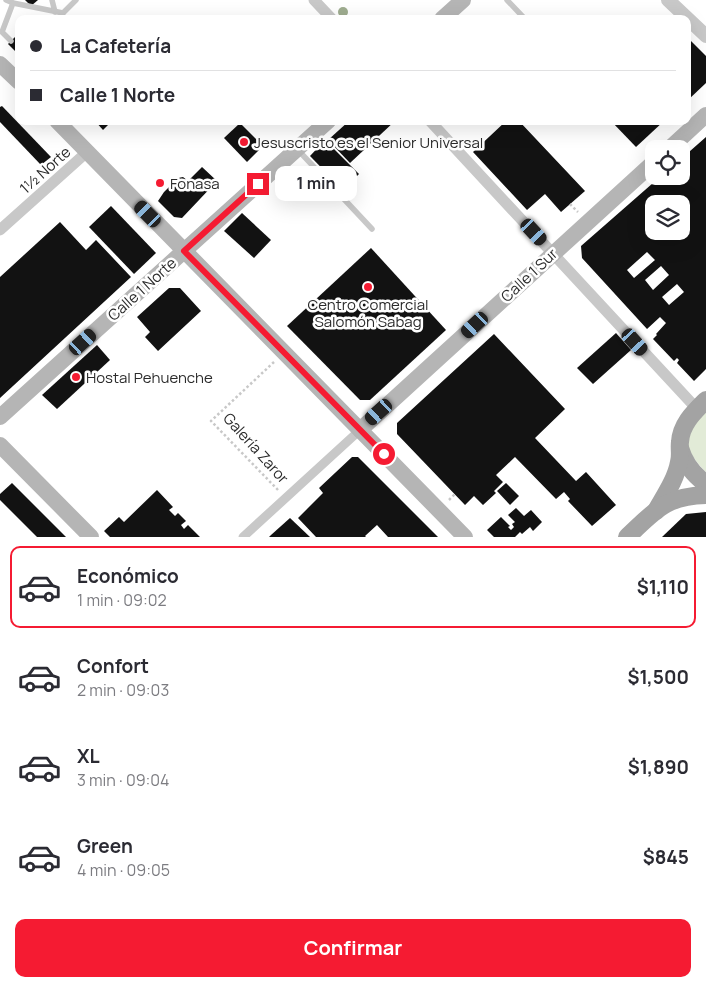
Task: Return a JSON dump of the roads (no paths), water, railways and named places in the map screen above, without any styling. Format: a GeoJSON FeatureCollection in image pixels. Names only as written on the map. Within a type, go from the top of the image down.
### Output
{"type":"FeatureCollection","features":[{"type":"Feature","properties":{"kind":"main road"},"geometry":{"type":"LineString","coordinates":[[451,15],[463,0]]}},
{"type":"Feature","properties":{"kind":"main road"},"geometry":{"type":"LineString","coordinates":[[0,64],[15,77]]}},
{"type":"Feature","properties":{"kind":"main road"},"geometry":{"type":"LineString","coordinates":[[679,140],[706,115]]}},
{"type":"Feature","properties":{"kind":"main road"},"geometry":{"type":"LineString","coordinates":[[61,125],[466,537]]}},
{"type":"Feature","properties":{"kind":"main road","name":"Calle 1 Norte"},"geometry":{"type":"LineString","coordinates":[[0,417],[324,125]]}},
{"type":"Feature","properties":{"kind":"main road","name":"Calle 1 Sur"},"geometry":{"type":"LineString","coordinates":[[360,430],[645,170]]}},
{"type":"Feature","properties":{"kind":"main road"},"geometry":{"type":"LineString","coordinates":[[656,511],[675,477],[680,460],[680,442],[684,427],[701,404]]}},
{"type":"Feature","properties":{"kind":"main road"},"geometry":{"type":"LineString","coordinates":[[680,442],[687,464],[706,484]]}},
{"type":"Feature","properties":{"kind":"main road"},"geometry":{"type":"LineString","coordinates":[[0,445],[91,537]]}},
{"type":"Feature","properties":{"kind":"main road"},"geometry":{"type":"LineString","coordinates":[[627,537],[670,501],[686,496],[706,495]]}},
{"type":"Feature","properties":{"kind":"street"},"geometry":{"type":"LineString","coordinates":[[314,0],[328,15]]}},
{"type":"Feature","properties":{"kind":"street"},"geometry":{"type":"LineString","coordinates":[[668,0],[684,15]]}},
{"type":"Feature","properties":{"kind":"street"},"geometry":{"type":"LineString","coordinates":[[691,22],[706,36]]}},
{"type":"Feature","properties":{"kind":"street"},"geometry":{"type":"LineString","coordinates":[[434,125],[553,252],[701,404]]}},
{"type":"Feature","properties":{"kind":"street","name":"1½ Norte"},"geometry":{"type":"LineString","coordinates":[[0,230],[11,214],[87,152]]}},
{"type":"Feature","properties":{"kind":"street"},"geometry":{"type":"LineString","coordinates":[[243,537],[360,430]]}},
{"type":"Feature","properties":{"kind":"lane"},"geometry":{"type":"LineString","coordinates":[[6,0],[60,15]]}},
{"type":"Feature","properties":{"kind":"lane"},"geometry":{"type":"LineString","coordinates":[[52,0],[55,12]]}},
{"type":"Feature","properties":{"kind":"lane"},"geometry":{"type":"LineString","coordinates":[[63,15],[76,0]]}},
{"type":"Feature","properties":{"kind":"lane"},"geometry":{"type":"LineString","coordinates":[[508,0],[522,15]]}},
{"type":"Feature","properties":{"kind":"lane"},"geometry":{"type":"LineString","coordinates":[[11,41],[1,32],[13,3]]}},
{"type":"Feature","properties":{"kind":"lane"},"geometry":{"type":"LineString","coordinates":[[298,149],[372,229]]}},
{"type":"Feature","properties":{"kind":"place","name":"Jesuscristo es el Senior Universal"},"geometry":{"type":"Point","coordinates":[244,142]}},
{"type":"Feature","properties":{"kind":"place","name":"Fonasa"},"geometry":{"type":"Point","coordinates":[160,183]}},
{"type":"Feature","properties":{"kind":"place","name":"Centro Comercial Salomón Sabag"},"geometry":{"type":"Point","coordinates":[368,287]}},
{"type":"Feature","properties":{"kind":"place","name":"Hostal Pehuenche"},"geometry":{"type":"Point","coordinates":[76,377]}}]}
